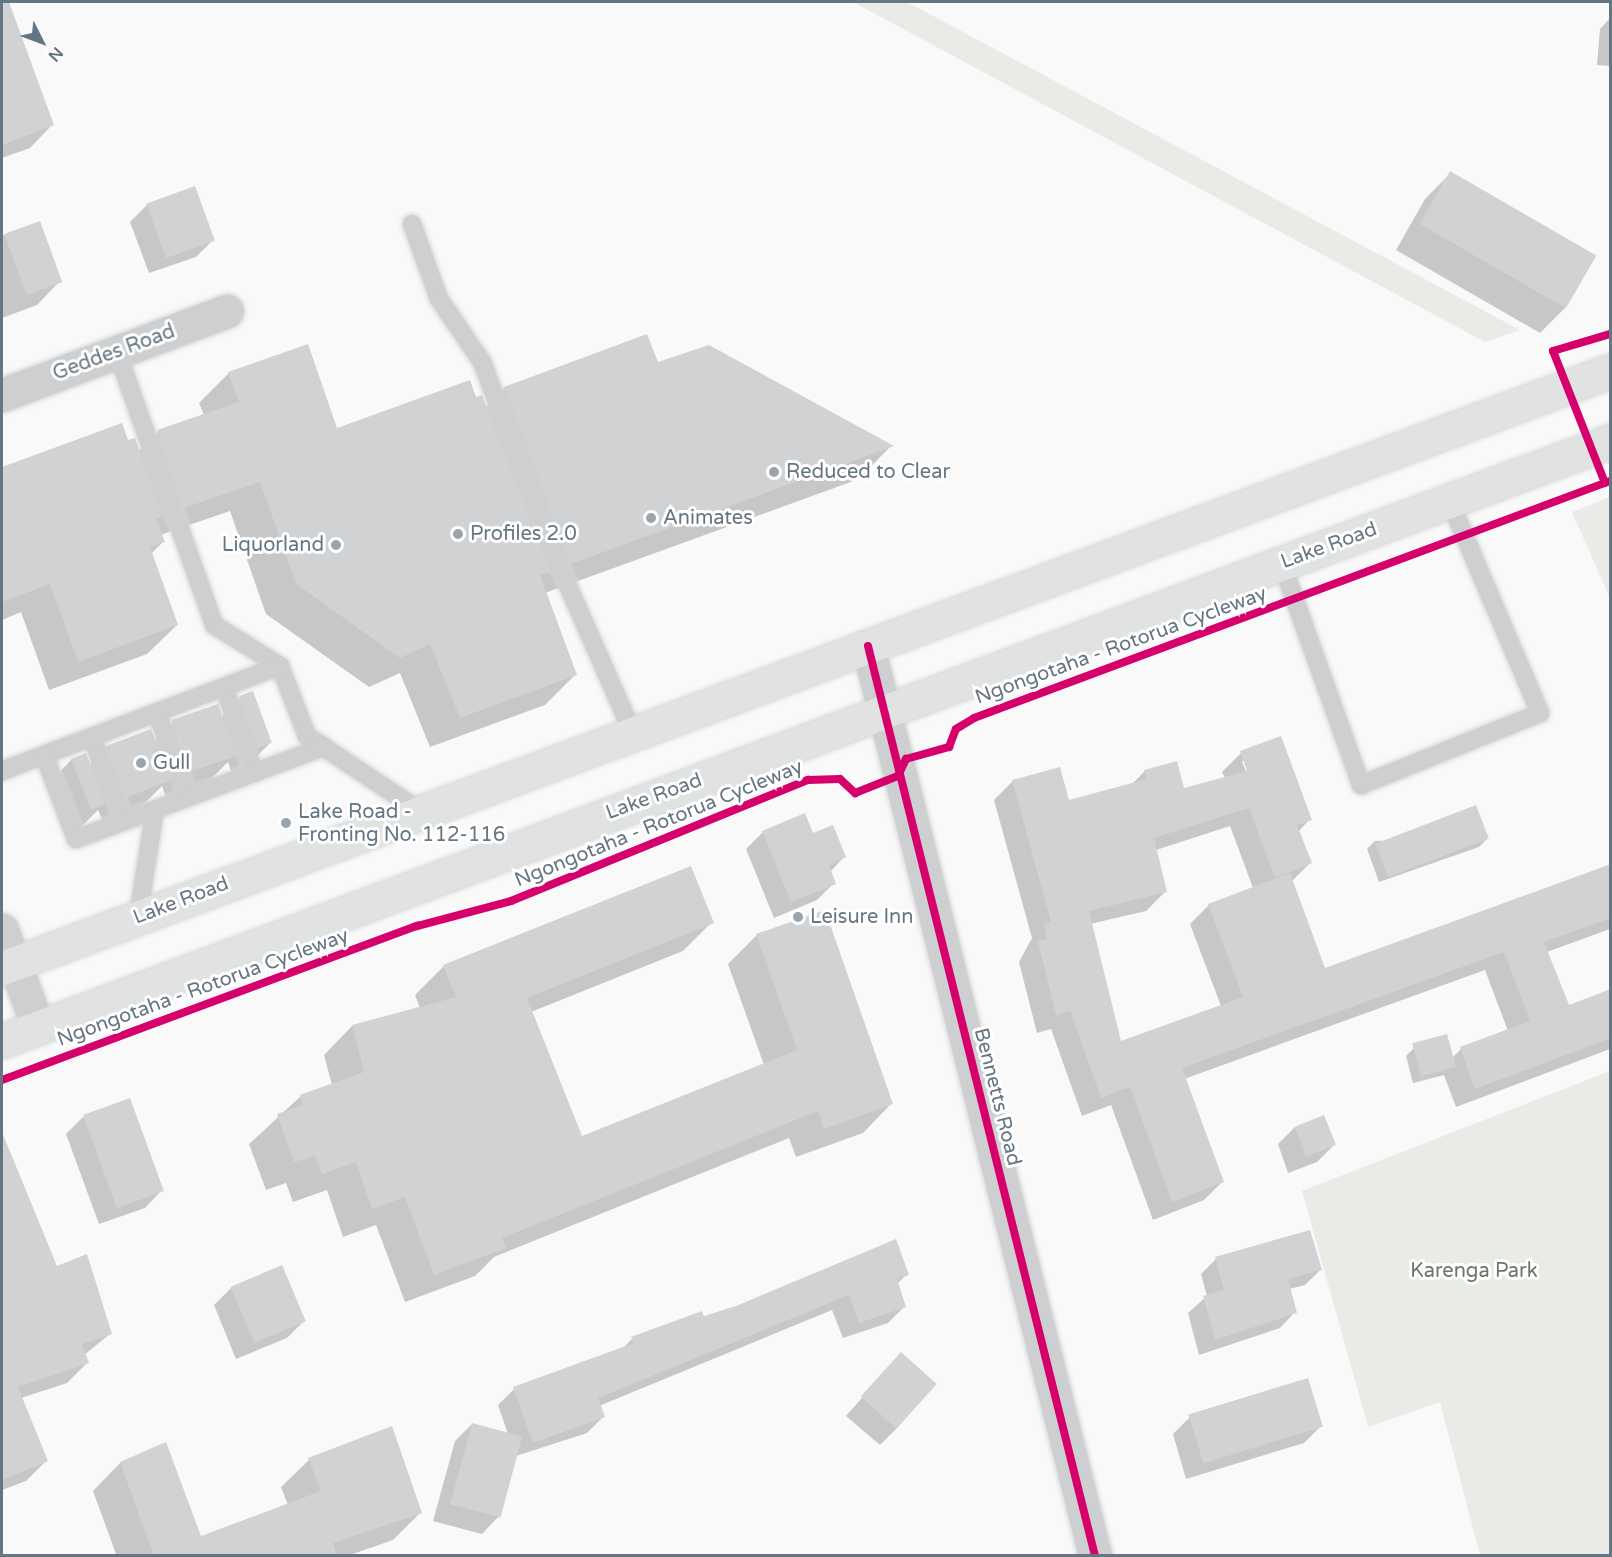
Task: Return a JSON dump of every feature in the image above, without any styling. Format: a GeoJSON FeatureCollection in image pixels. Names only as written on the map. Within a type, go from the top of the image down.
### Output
{"type":"FeatureCollection","features":[{"type":"Feature","properties":{"kind":"main road","name":"Lake Road"},"geometry":{"type":"LineString","coordinates":[[8,966],[420,811],[1611,371]]}},
{"type":"Feature","properties":{"kind":"main road","name":"Lake Road"},"geometry":{"type":"LineString","coordinates":[[2,1041],[1611,441]]}},
{"type":"Feature","properties":{"kind":"street","name":"Geddes Road"},"geometry":{"type":"LineString","coordinates":[[2,395],[227,311]]}},
{"type":"Feature","properties":{"kind":"street","name":"Bennetts Road"},"geometry":{"type":"LineString","coordinates":[[868,646],[1095,1556]]}},
{"type":"Feature","properties":{"kind":"street"},"geometry":{"type":"LineString","coordinates":[[2,930],[8,966],[38,1027]]}},
{"type":"Feature","properties":{"kind":"lane"},"geometry":{"type":"LineString","coordinates":[[412,224],[439,299],[482,363],[561,570],[633,733]]}},
{"type":"Feature","properties":{"kind":"lane"},"geometry":{"type":"LineString","coordinates":[[117,352],[214,625],[280,666],[307,736],[420,811]]}},
{"type":"Feature","properties":{"kind":"lane"},"geometry":{"type":"LineString","coordinates":[[1282,564],[1362,785],[1540,713],[1450,502]]}},
{"type":"Feature","properties":{"kind":"lane"},"geometry":{"type":"LineString","coordinates":[[2,771],[280,666]]}},
{"type":"Feature","properties":{"kind":"lane"},"geometry":{"type":"LineString","coordinates":[[224,687],[254,773]]}},
{"type":"Feature","properties":{"kind":"lane"},"geometry":{"type":"LineString","coordinates":[[157,713],[189,797]]}},
{"type":"Feature","properties":{"kind":"lane"},"geometry":{"type":"LineString","coordinates":[[92,738],[125,821]]}},
{"type":"Feature","properties":{"kind":"lane"},"geometry":{"type":"LineString","coordinates":[[44,755],[76,839],[324,747]]}},
{"type":"Feature","properties":{"kind":"lane"},"geometry":{"type":"LineString","coordinates":[[138,917],[155,810]]}},
{"type":"Feature","properties":{"kind":"green space"},"geometry":{"type":"Polygon","coordinates":[[[853,2],[907,2],[1520,330],[1485,342],[853,2]]]}},
{"type":"Feature","properties":{"kind":"green space"},"geometry":{"type":"Polygon","coordinates":[[[1610,497],[1610,598],[1572,512],[1610,497]]]}},
{"type":"Feature","properties":{"kind":"green space","name":"Karenga Park"},"geometry":{"type":"Polygon","coordinates":[[[1610,1071],[1610,1555],[1480,1555],[1440,1402],[1368,1427],[1302,1191],[1610,1071]]]}},
{"type":"Feature","properties":{"kind":"building"},"geometry":{"type":"Polygon","coordinates":[[[2,2],[9,2],[54,125],[2,145],[2,2]]]}},
{"type":"Feature","properties":{"kind":"building"},"geometry":{"type":"Polygon","coordinates":[[[1450,171],[1596,256],[1566,308],[1420,224],[1450,171]]]}},
{"type":"Feature","properties":{"kind":"building"},"geometry":{"type":"Polygon","coordinates":[[[195,186],[215,241],[166,258],[146,204],[195,186]]]}},
{"type":"Feature","properties":{"kind":"building"},"geometry":{"type":"Polygon","coordinates":[[[40,221],[62,282],[27,295],[4,234],[40,221]]]}},
{"type":"Feature","properties":{"kind":"building"},"geometry":{"type":"Polygon","coordinates":[[[647,334],[658,362],[709,345],[894,446],[571,564],[504,387],[647,334]]]}},
{"type":"Feature","properties":{"kind":"building"},"geometry":{"type":"Polygon","coordinates":[[[308,344],[337,428],[470,380],[476,397],[482,395],[550,572],[540,575],[577,675],[460,718],[430,644],[400,658],[296,584],[260,482],[184,508],[157,430],[239,402],[228,372],[308,344]]]}},
{"type":"Feature","properties":{"kind":"building"},"geometry":{"type":"Polygon","coordinates":[[[122,423],[128,440],[135,438],[163,516],[156,518],[165,542],[150,547],[178,625],[78,662],[50,584],[2,602],[2,467],[122,423]]]}},
{"type":"Feature","properties":{"kind":"building"},"geometry":{"type":"Polygon","coordinates":[[[253,691],[272,743],[258,748],[239,696],[253,691]]]}},
{"type":"Feature","properties":{"kind":"building"},"geometry":{"type":"Polygon","coordinates":[[[218,704],[236,756],[190,772],[172,720],[218,704]]]}},
{"type":"Feature","properties":{"kind":"building"},"geometry":{"type":"Polygon","coordinates":[[[151,729],[171,780],[127,797],[107,746],[151,729]]]}},
{"type":"Feature","properties":{"kind":"building"},"geometry":{"type":"Polygon","coordinates":[[[1281,736],[1312,820],[1297,825],[1312,863],[1275,878],[1249,808],[1154,838],[1167,892],[1089,911],[1121,1041],[1243,997],[1208,904],[1290,873],[1325,968],[1611,864],[1611,918],[1544,942],[1569,1005],[1611,989],[1611,1038],[1475,1089],[1460,1047],[1530,1021],[1504,952],[1182,1068],[1224,1182],[1172,1202],[1130,1087],[1101,1098],[1070,1011],[1056,1015],[1038,942],[1047,939],[1044,924],[1051,922],[1012,780],[1060,767],[1069,800],[1147,779],[1144,770],[1177,761],[1184,788],[1247,771],[1240,751],[1281,736]]]}},
{"type":"Feature","properties":{"kind":"building"},"geometry":{"type":"Polygon","coordinates":[[[86,753],[106,804],[91,810],[71,759],[86,753]]]}},
{"type":"Feature","properties":{"kind":"building"},"geometry":{"type":"Polygon","coordinates":[[[1476,805],[1489,839],[1388,877],[1375,844],[1476,805]]]}},
{"type":"Feature","properties":{"kind":"building"},"geometry":{"type":"Polygon","coordinates":[[[805,813],[813,833],[833,825],[846,857],[829,865],[836,884],[791,902],[762,831],[805,813]]]}},
{"type":"Feature","properties":{"kind":"building"},"geometry":{"type":"Polygon","coordinates":[[[691,866],[714,923],[527,998],[582,1136],[797,1050],[756,934],[825,910],[893,1104],[824,1129],[818,1111],[502,1238],[506,1248],[434,1275],[405,1197],[372,1209],[356,1162],[322,1174],[315,1156],[294,1162],[277,1114],[303,1105],[300,1095],[364,1072],[352,1025],[456,997],[443,965],[691,866]]]}},
{"type":"Feature","properties":{"kind":"building"},"geometry":{"type":"Polygon","coordinates":[[[1447,1034],[1456,1067],[1421,1076],[1412,1043],[1447,1034]]]}},
{"type":"Feature","properties":{"kind":"building"},"geometry":{"type":"Polygon","coordinates":[[[130,1098],[164,1191],[117,1208],[83,1115],[130,1098]]]}},
{"type":"Feature","properties":{"kind":"building"},"geometry":{"type":"Polygon","coordinates":[[[1324,1115],[1336,1145],[1306,1157],[1294,1127],[1324,1115]]]}},
{"type":"Feature","properties":{"kind":"building"},"geometry":{"type":"Polygon","coordinates":[[[2,1132],[57,1266],[87,1254],[112,1334],[82,1344],[89,1363],[18,1387],[48,1461],[2,1480],[2,1132]]]}},
{"type":"Feature","properties":{"kind":"building"},"geometry":{"type":"Polygon","coordinates":[[[1310,1230],[1322,1270],[1288,1279],[1297,1313],[1215,1340],[1203,1296],[1224,1290],[1215,1257],[1310,1230]]]}},
{"type":"Feature","properties":{"kind":"building"},"geometry":{"type":"Polygon","coordinates":[[[896,1239],[909,1275],[897,1279],[906,1307],[859,1323],[849,1295],[598,1398],[605,1417],[533,1443],[513,1387],[634,1343],[631,1337],[702,1311],[704,1316],[736,1306],[896,1239]]]}},
{"type":"Feature","properties":{"kind":"building"},"geometry":{"type":"Polygon","coordinates":[[[282,1265],[306,1321],[254,1343],[230,1287],[282,1265]]]}},
{"type":"Feature","properties":{"kind":"building"},"geometry":{"type":"Polygon","coordinates":[[[901,1352],[937,1384],[897,1429],[861,1397],[901,1352]]]}},
{"type":"Feature","properties":{"kind":"building"},"geometry":{"type":"Polygon","coordinates":[[[1308,1378],[1323,1427],[1203,1463],[1188,1415],[1308,1378]]]}},
{"type":"Feature","properties":{"kind":"building"},"geometry":{"type":"Polygon","coordinates":[[[472,1423],[522,1436],[500,1518],[450,1504],[472,1423]]]}},
{"type":"Feature","properties":{"kind":"building"},"geometry":{"type":"Polygon","coordinates":[[[392,1426],[422,1513],[333,1543],[337,1556],[154,1556],[120,1462],[166,1442],[201,1536],[321,1491],[308,1458],[392,1426]]]}},
{"type":"Feature","properties":{"kind":"cycle path"},"geometry":{"type":"LineString","coordinates":[[1605,483],[1553,351],[1610,334]]}},
{"type":"Feature","properties":{"kind":"cycle path","name":"Ngongotaha - Rotorua Cycleway"},"geometry":{"type":"LineString","coordinates":[[2,1080],[417,926],[511,901],[808,780],[840,779],[855,793],[898,776],[906,759],[949,747],[956,729],[974,718],[1610,481]]}},
{"type":"Feature","properties":{"kind":"cycle path"},"geometry":{"type":"LineString","coordinates":[[868,646],[1095,1556]]}},
{"type":"Feature","properties":{"kind":"place","name":"Reduced to Clear"},"geometry":{"type":"Point","coordinates":[774,472]}},
{"type":"Feature","properties":{"kind":"place","name":"Animates"},"geometry":{"type":"Point","coordinates":[651,518]}},
{"type":"Feature","properties":{"kind":"place","name":"Profiles 2.0"},"geometry":{"type":"Point","coordinates":[458,534]}},
{"type":"Feature","properties":{"kind":"place","name":"Liquorland"},"geometry":{"type":"Point","coordinates":[336,545]}},
{"type":"Feature","properties":{"kind":"place","name":"Gull"},"geometry":{"type":"Point","coordinates":[141,763]}},
{"type":"Feature","properties":{"kind":"place","name":"Lake Road - Fronting No. 112-116"},"geometry":{"type":"Point","coordinates":[286,823]}},
{"type":"Feature","properties":{"kind":"place","name":"Leisure Inn"},"geometry":{"type":"Point","coordinates":[798,917]}}]}
